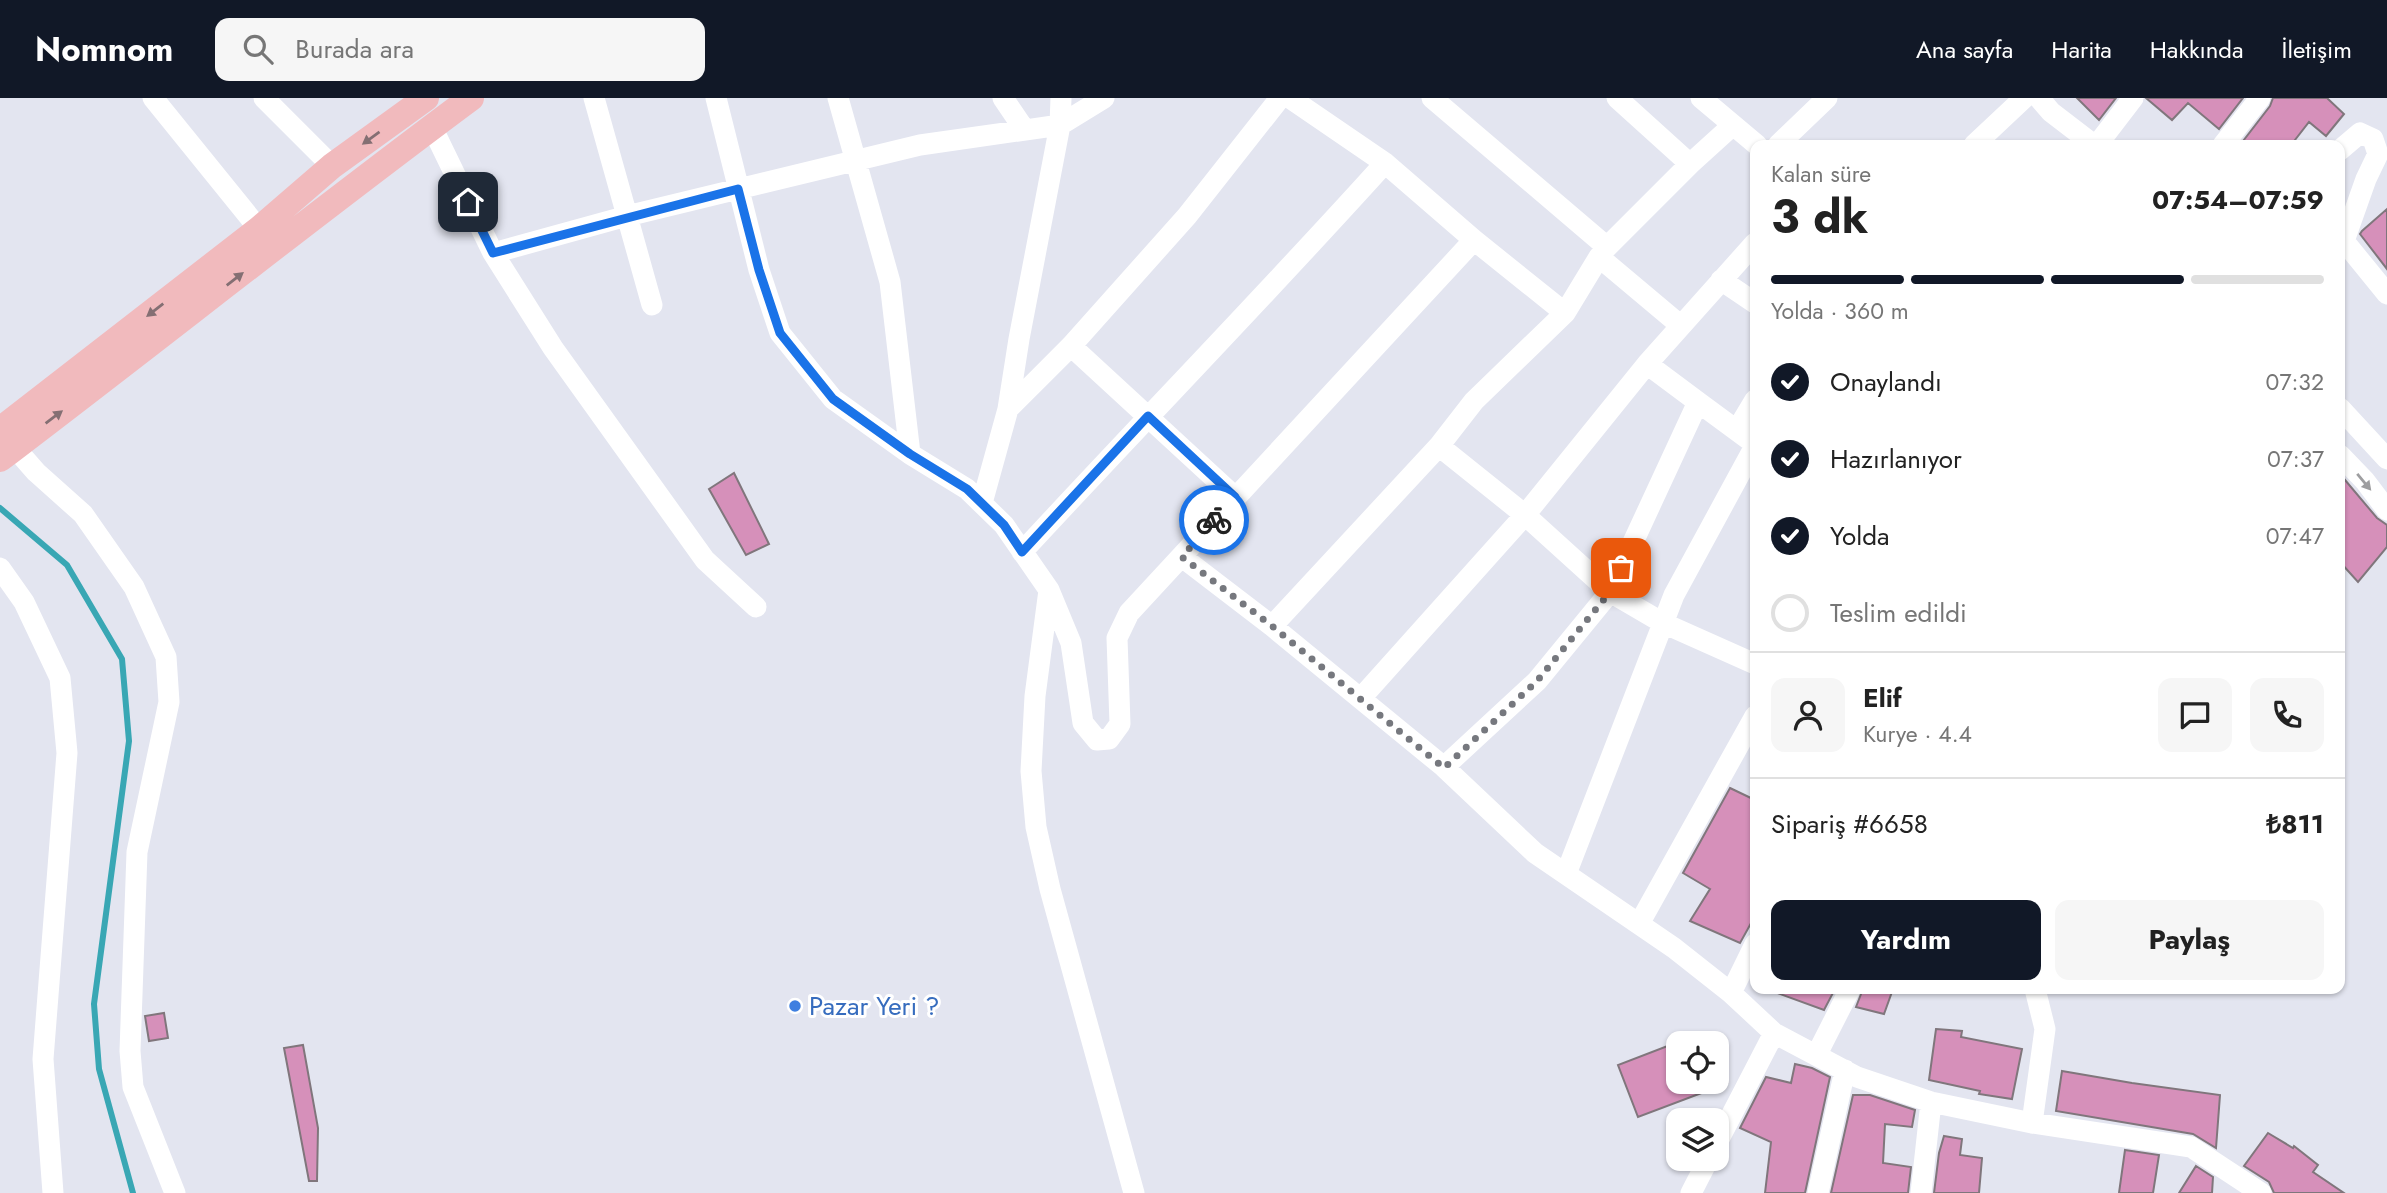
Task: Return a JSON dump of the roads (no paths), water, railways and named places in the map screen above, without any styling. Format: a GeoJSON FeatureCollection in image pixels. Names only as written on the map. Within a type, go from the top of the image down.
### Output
{"type":"FeatureCollection","features":[{"type":"Feature","properties":{"kind":"main road"},"geometry":{"type":"LineString","coordinates":[[5,441],[332,166],[426,98]]}},
{"type":"Feature","properties":{"kind":"main road"},"geometry":{"type":"LineString","coordinates":[[5,441],[471,98]]}},
{"type":"Feature","properties":{"kind":"street"},"geometry":{"type":"LineString","coordinates":[[153,98],[260,229]]}},
{"type":"Feature","properties":{"kind":"street"},"geometry":{"type":"LineString","coordinates":[[264,98],[332,166]]}},
{"type":"Feature","properties":{"kind":"street"},"geometry":{"type":"LineString","coordinates":[[594,98],[652,305]]}},
{"type":"Feature","properties":{"kind":"street"},"geometry":{"type":"LineString","coordinates":[[716,98],[759,270],[780,333],[833,399],[910,454],[967,489],[1004,525],[1049,590],[1071,643],[1083,723],[1097,740],[1109,739],[1120,724],[1117,638],[1129,613],[1474,240]]}},
{"type":"Feature","properties":{"kind":"street"},"geometry":{"type":"LineString","coordinates":[[838,98],[890,282],[910,454]]}},
{"type":"Feature","properties":{"kind":"street"},"geometry":{"type":"LineString","coordinates":[[1003,98],[1024,129]]}},
{"type":"Feature","properties":{"kind":"street"},"geometry":{"type":"LineString","coordinates":[[982,503],[1008,410],[1018,339],[1060,125],[1061,98]]}},
{"type":"Feature","properties":{"kind":"street"},"geometry":{"type":"LineString","coordinates":[[493,253],[627,216],[920,145],[1060,125],[1104,98]]}},
{"type":"Feature","properties":{"kind":"street"},"geometry":{"type":"LineString","coordinates":[[1008,410],[1071,346],[1186,216],[1280,98]]}},
{"type":"Feature","properties":{"kind":"street"},"geometry":{"type":"LineString","coordinates":[[1290,98],[1385,163],[1474,240],[1566,313]]}},
{"type":"Feature","properties":{"kind":"street"},"geometry":{"type":"LineString","coordinates":[[1432,98],[1680,325]]}},
{"type":"Feature","properties":{"kind":"street"},"geometry":{"type":"LineString","coordinates":[[1617,98],[1690,164]]}},
{"type":"Feature","properties":{"kind":"street"},"geometry":{"type":"LineString","coordinates":[[1700,98],[1751,140]]}},
{"type":"Feature","properties":{"kind":"street"},"geometry":{"type":"LineString","coordinates":[[1783,140],[1827,98]]}},
{"type":"Feature","properties":{"kind":"street"},"geometry":{"type":"LineString","coordinates":[[1979,140],[2024,98]]}},
{"type":"Feature","properties":{"kind":"street"},"geometry":{"type":"LineString","coordinates":[[2099,140],[2133,98]]}},
{"type":"Feature","properties":{"kind":"street"},"geometry":{"type":"LineString","coordinates":[[2227,140],[2260,98]]}},
{"type":"Feature","properties":{"kind":"street"},"geometry":{"type":"LineString","coordinates":[[2045,105],[2089,140]]}},
{"type":"Feature","properties":{"kind":"street"},"geometry":{"type":"LineString","coordinates":[[2045,105],[2065,140]]}},
{"type":"Feature","properties":{"kind":"street"},"geometry":{"type":"LineString","coordinates":[[1272,626],[1439,446],[1474,401],[1566,313],[1603,252],[1690,164],[1733,125]]}},
{"type":"Feature","properties":{"kind":"street"},"geometry":{"type":"LineString","coordinates":[[432,127],[493,253],[552,348],[705,560],[756,607]]}},
{"type":"Feature","properties":{"kind":"street"},"geometry":{"type":"LineString","coordinates":[[2345,146],[2360,133],[2373,139],[2378,154],[2345,234]]}},
{"type":"Feature","properties":{"kind":"street"},"geometry":{"type":"LineString","coordinates":[[1022,552],[1385,163]]}},
{"type":"Feature","properties":{"kind":"street"},"geometry":{"type":"LineString","coordinates":[[2345,245],[2387,294]]}},
{"type":"Feature","properties":{"kind":"street"},"geometry":{"type":"LineString","coordinates":[[1361,698],[1525,514],[1680,325],[1750,248]]}},
{"type":"Feature","properties":{"kind":"street"},"geometry":{"type":"LineString","coordinates":[[1721,280],[1750,300]]}},
{"type":"Feature","properties":{"kind":"street"},"geometry":{"type":"LineString","coordinates":[[1071,346],[1235,497]]}},
{"type":"Feature","properties":{"kind":"street"},"geometry":{"type":"LineString","coordinates":[[1647,364],[1750,441]]}},
{"type":"Feature","properties":{"kind":"street"},"geometry":{"type":"LineString","coordinates":[[1444,768],[1537,681],[1610,592],[1698,402]]}},
{"type":"Feature","properties":{"kind":"street"},"geometry":{"type":"LineString","coordinates":[[1737,430],[1750,408]]}},
{"type":"Feature","properties":{"kind":"street"},"geometry":{"type":"LineString","coordinates":[[2345,413],[2387,459]]}},
{"type":"Feature","properties":{"kind":"street"},"geometry":{"type":"LineString","coordinates":[[5,441],[83,514],[134,587],[166,657],[169,702],[137,852],[131,1051],[132,1087],[175,1193]]}},
{"type":"Feature","properties":{"kind":"street"},"geometry":{"type":"LineString","coordinates":[[1439,446],[1525,514],[1610,592],[1663,623],[1750,662]]}},
{"type":"Feature","properties":{"kind":"street"},"geometry":{"type":"LineString","coordinates":[[1566,874],[1674,595],[1750,454]]}},
{"type":"Feature","properties":{"kind":"street"},"geometry":{"type":"LineString","coordinates":[[2345,460],[2387,510]]}},
{"type":"Feature","properties":{"kind":"street"},"geometry":{"type":"LineString","coordinates":[[1182,557],[1361,698],[1444,768],[1535,853],[1674,948],[1731,993],[1774,1033],[1857,1077],[1930,1102],[2032,1123],[2191,1147],[2259,1192]]}},
{"type":"Feature","properties":{"kind":"street"},"geometry":{"type":"LineString","coordinates":[[0,568],[24,602],[60,678],[65,728],[67,753],[43,1059],[53,1193]]}},
{"type":"Feature","properties":{"kind":"street"},"geometry":{"type":"LineString","coordinates":[[1049,590],[1035,696],[1031,771],[1036,827],[1119,1147],[1134,1193]]}},
{"type":"Feature","properties":{"kind":"street"},"geometry":{"type":"LineString","coordinates":[[1639,924],[1750,725]]}},
{"type":"Feature","properties":{"kind":"street"},"geometry":{"type":"LineString","coordinates":[[1731,993],[1750,954]]}},
{"type":"Feature","properties":{"kind":"street"},"geometry":{"type":"LineString","coordinates":[[1816,1054],[1847,994]]}},
{"type":"Feature","properties":{"kind":"street"},"geometry":{"type":"LineString","coordinates":[[2032,1123],[2045,1028],[2036,994]]}},
{"type":"Feature","properties":{"kind":"street"},"geometry":{"type":"LineString","coordinates":[[1729,1120],[1774,1033]]}},
{"type":"Feature","properties":{"kind":"street"},"geometry":{"type":"LineString","coordinates":[[1818,1193],[1845,1070]]}},
{"type":"Feature","properties":{"kind":"street"},"geometry":{"type":"LineString","coordinates":[[1921,1193],[1930,1102]]}},
{"type":"Feature","properties":{"kind":"street"},"geometry":{"type":"LineString","coordinates":[[1691,1193],[1702,1171]]}},
{"type":"Feature","properties":{"kind":"waterway"},"geometry":{"type":"LineString","coordinates":[[0,508],[67,565],[122,659],[129,741],[94,1004],[99,1069],[133,1193]]}},
{"type":"Feature","properties":{"kind":"place","name":"Pazar Yeri ?"},"geometry":{"type":"Point","coordinates":[795,1006]}}]}
